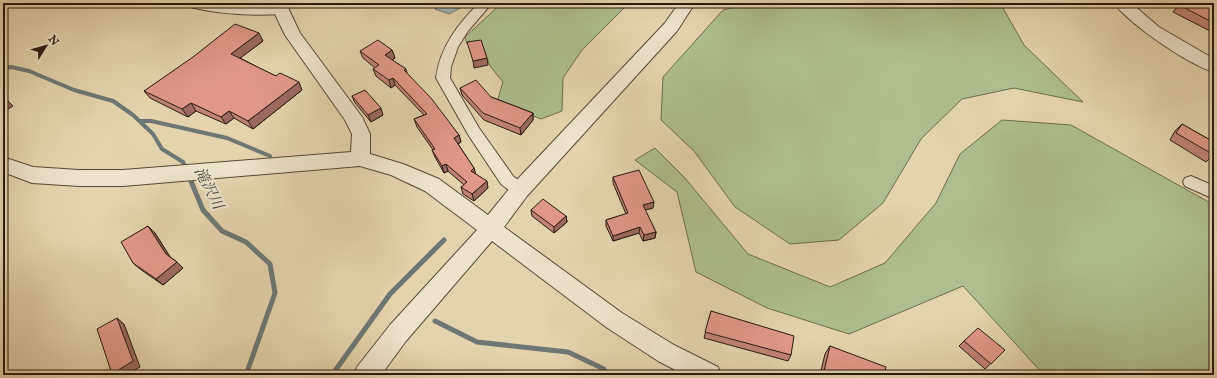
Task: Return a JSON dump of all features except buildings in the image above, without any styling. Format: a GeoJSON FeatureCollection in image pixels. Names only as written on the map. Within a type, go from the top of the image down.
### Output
{"type":"FeatureCollection","features":[{"type":"Feature","properties":{"kind":"street"},"geometry":{"type":"LineString","coordinates":[[190,3],[216,9],[265,11],[281,6],[293,34],[353,117],[360,134],[360,159]]}},
{"type":"Feature","properties":{"kind":"street"},"geometry":{"type":"LineString","coordinates":[[486,3],[460,32],[447,53],[443,68],[443,78],[474,132],[507,180],[520,190]]}},
{"type":"Feature","properties":{"kind":"street"},"geometry":{"type":"LineString","coordinates":[[366,375],[398,333],[490,229],[520,190],[671,27],[687,3]]}},
{"type":"Feature","properties":{"kind":"street"},"geometry":{"type":"LineString","coordinates":[[1122,3],[1153,29],[1188,52],[1214,66]]}},
{"type":"Feature","properties":{"kind":"street"},"geometry":{"type":"LineString","coordinates":[[3,164],[32,174],[79,178],[123,178],[360,159],[396,169],[432,185],[614,320],[666,353],[709,375]]}},
{"type":"Feature","properties":{"kind":"street"},"geometry":{"type":"LineString","coordinates":[[1191,182],[1214,193]]}},
{"type":"Feature","properties":{"kind":"green space"},"geometry":{"type":"Polygon","coordinates":[[[502,3],[629,3],[582,50],[563,78],[562,111],[541,119],[497,102],[503,82],[490,66],[482,44],[467,44],[465,37],[502,3]]]}},
{"type":"Feature","properties":{"kind":"green space"},"geometry":{"type":"Polygon","coordinates":[[[751,3],[1000,3],[1024,45],[1083,102],[1014,88],[962,99],[921,139],[883,203],[839,240],[790,244],[735,207],[694,151],[661,120],[663,77],[723,10],[751,3]]]}},
{"type":"Feature","properties":{"kind":"green space"},"geometry":{"type":"Polygon","coordinates":[[[1002,120],[1071,125],[1214,205],[1214,375],[1044,375],[963,286],[849,334],[767,308],[696,272],[677,192],[635,160],[655,148],[684,177],[748,254],[830,287],[885,263],[936,203],[960,154],[1002,120]]]}},
{"type":"Feature","properties":{"kind":"water"},"geometry":{"type":"Polygon","coordinates":[[[442,3],[470,3],[449,14],[435,9],[442,3]]]}},
{"type":"Feature","properties":{"kind":"waterway","name":"滝沢川"},"geometry":{"type":"LineString","coordinates":[[3,68],[11,67],[29,71],[74,90],[113,101],[133,115],[153,134],[162,149],[183,162],[186,168]]}},
{"type":"Feature","properties":{"kind":"waterway"},"geometry":{"type":"LineString","coordinates":[[140,121],[151,121],[227,138],[270,156]]}},
{"type":"Feature","properties":{"kind":"waterway","name":"滝沢川"},"geometry":{"type":"LineString","coordinates":[[185,167],[203,210],[222,231],[246,242],[270,264],[275,293],[246,375]]}},
{"type":"Feature","properties":{"kind":"waterway"},"geometry":{"type":"LineString","coordinates":[[332,375],[390,294],[444,240]]}},
{"type":"Feature","properties":{"kind":"waterway"},"geometry":{"type":"LineString","coordinates":[[435,321],[477,342],[568,352],[604,369],[607,375]]}}]}
